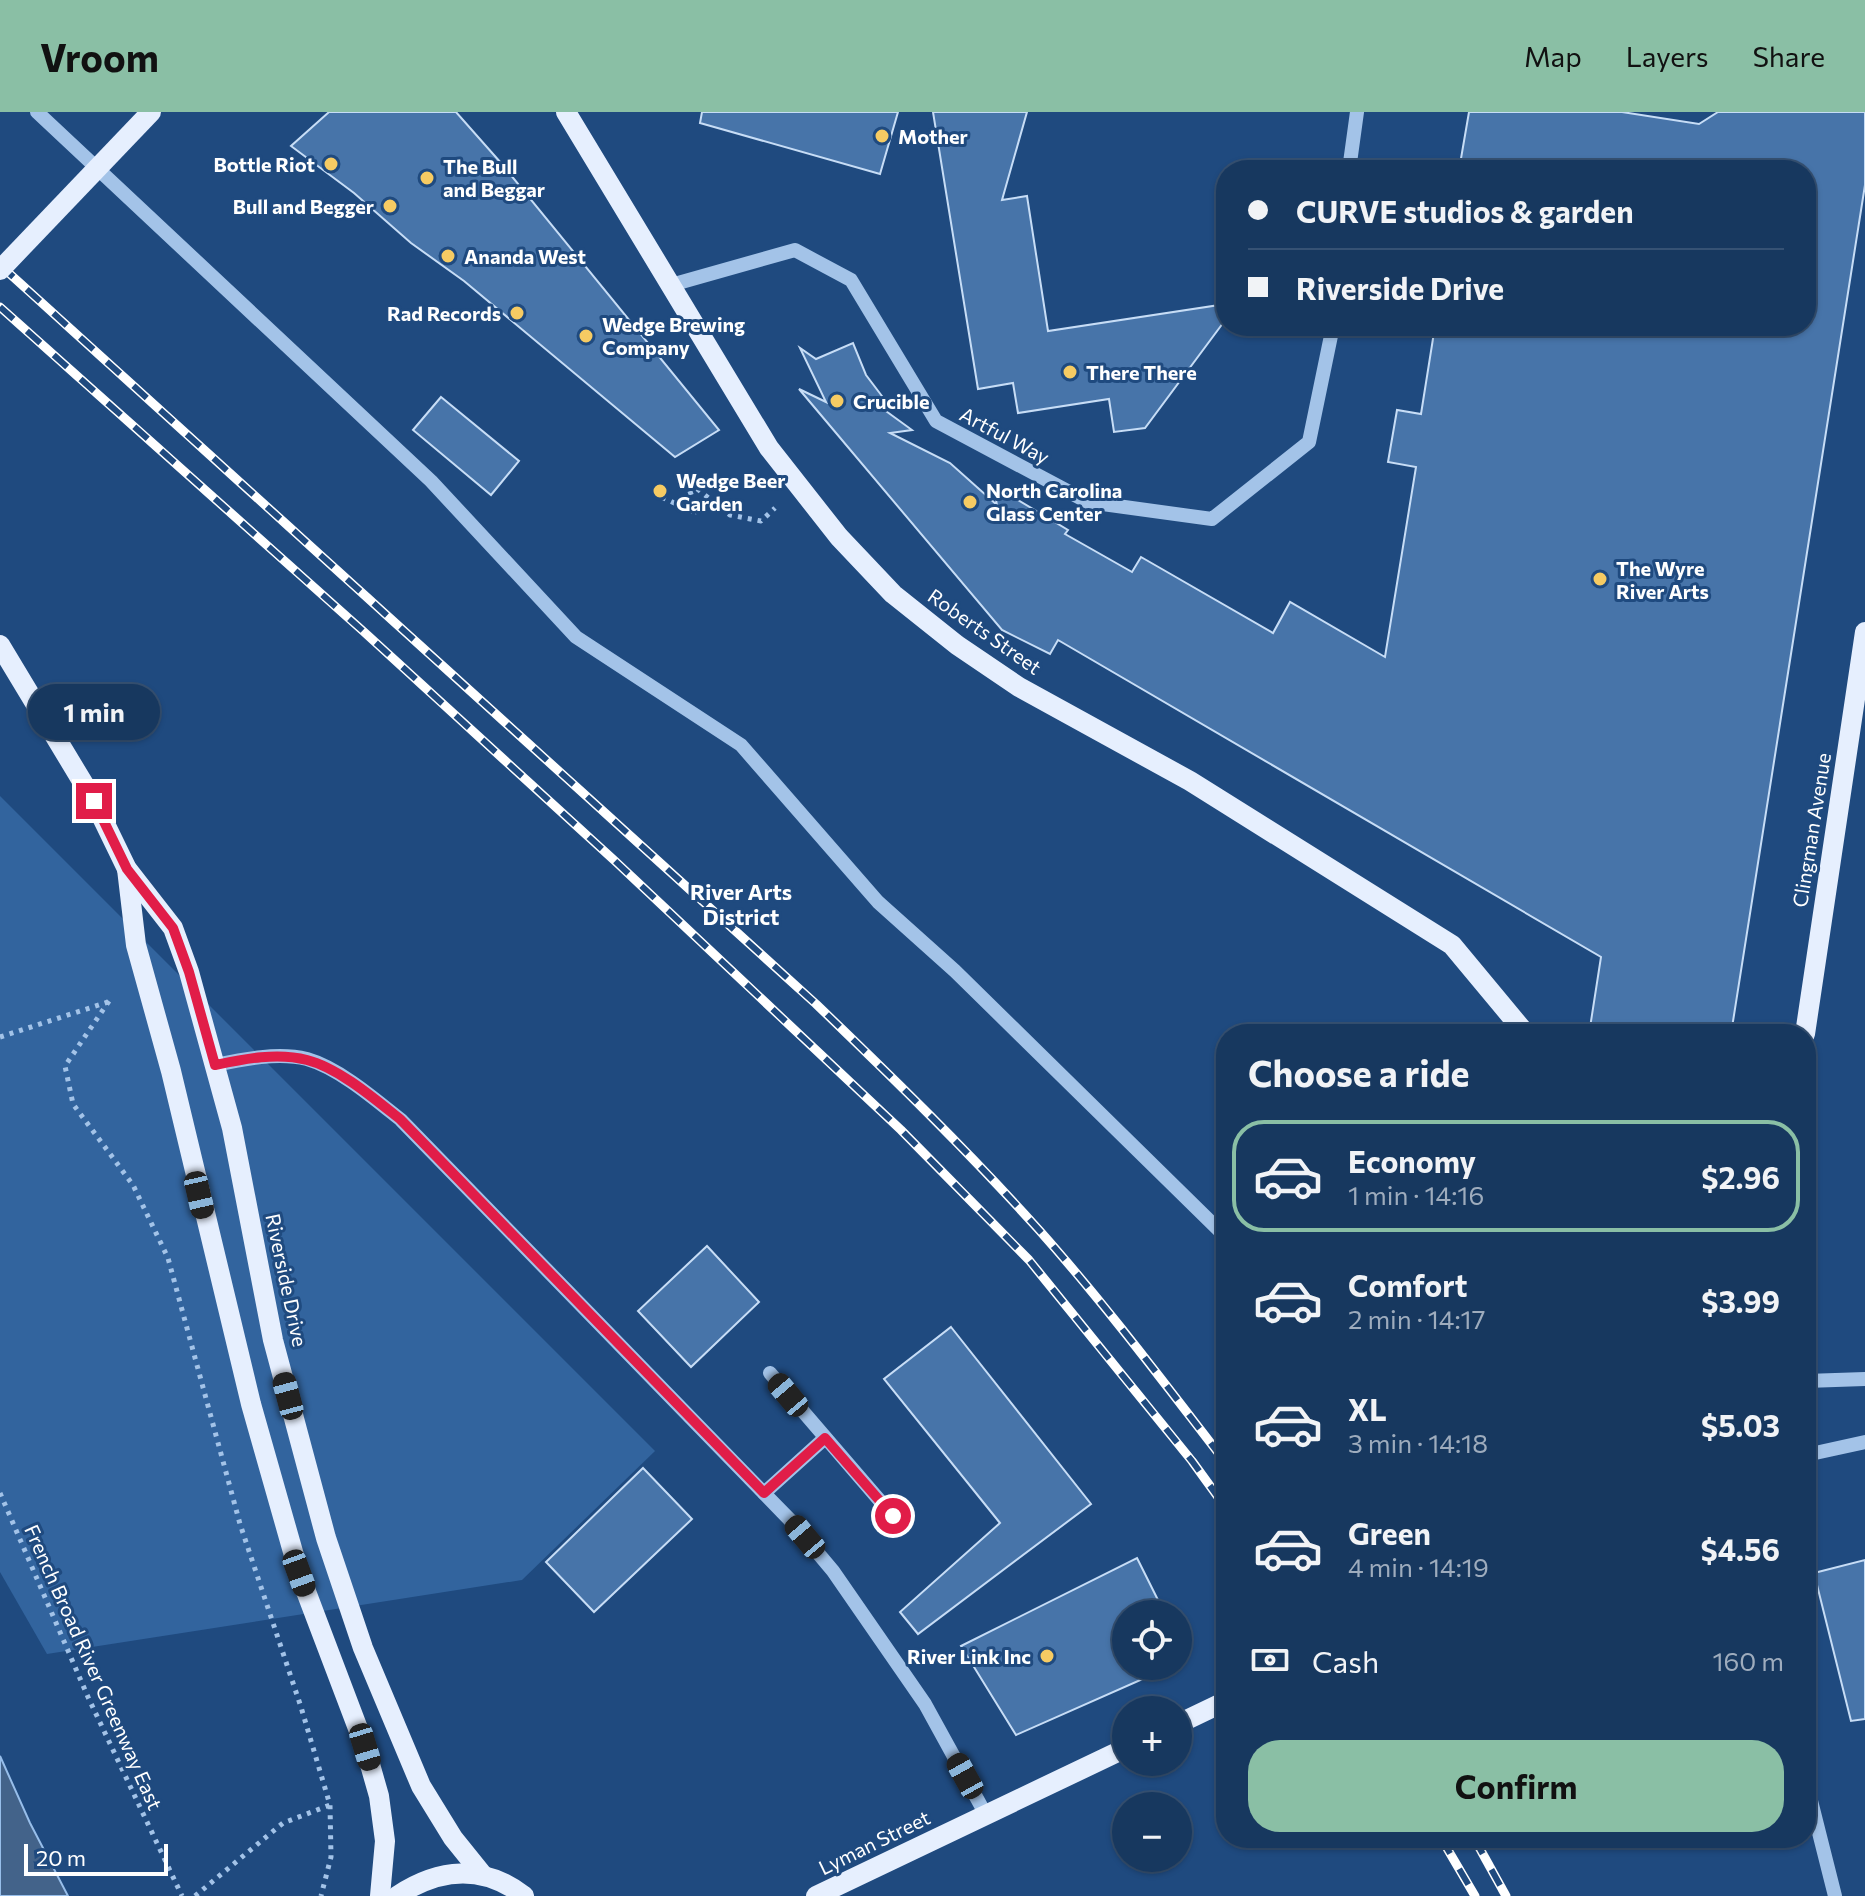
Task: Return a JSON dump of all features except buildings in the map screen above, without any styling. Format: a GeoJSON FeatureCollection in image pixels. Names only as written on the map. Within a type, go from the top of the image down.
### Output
{"type":"FeatureCollection","features":[{"type":"Feature","properties":{"kind":"main road"},"geometry":{"type":"LineString","coordinates":[[0,270],[151,112]]}},
{"type":"Feature","properties":{"kind":"main road","name":"Roberts Street"},"geometry":{"type":"LineString","coordinates":[[566,112],[769,448],[839,537],[893,594],[957,645],[1019,687],[1190,781],[1452,945],[1518,1024]]}},
{"type":"Feature","properties":{"kind":"main road","name":"Clingman Avenue"},"geometry":{"type":"LineString","coordinates":[[1806,1024],[1865,632]]}},
{"type":"Feature","properties":{"kind":"main road","name":"Riverside Drive"},"geometry":{"type":"LineString","coordinates":[[0,645],[94,801],[127,869],[173,928],[189,972],[232,1128],[273,1340],[326,1538],[363,1648],[421,1786],[453,1838],[482,1874]]}},
{"type":"Feature","properties":{"kind":"main road","name":"Riverside Drive"},"geometry":{"type":"LineString","coordinates":[[127,869],[136,945],[149,986],[255,1419],[299,1573],[365,1747],[379,1796],[385,1841],[380,1896]]}},
{"type":"Feature","properties":{"kind":"main road"},"geometry":{"type":"LineString","coordinates":[[1192,1717],[1216,1706]]}},
{"type":"Feature","properties":{"kind":"main road","name":"Lyman Street"},"geometry":{"type":"LineString","coordinates":[[816,1896],[1112,1755]]}},
{"type":"Feature","properties":{"kind":"main road"},"geometry":{"type":"LineString","coordinates":[[397,1896],[421,1881],[451,1873],[482,1874],[517,1891],[537,1896]]}},
{"type":"Feature","properties":{"kind":"street"},"geometry":{"type":"LineString","coordinates":[[37,112],[431,481],[576,637],[741,745],[878,902],[955,971],[1216,1227]]}},
{"type":"Feature","properties":{"kind":"street"},"geometry":{"type":"LineString","coordinates":[[1350,160],[1357,112]]}},
{"type":"Feature","properties":{"kind":"street","name":"Artful Way"},"geometry":{"type":"LineString","coordinates":[[671,285],[795,250],[851,280],[936,421],[1088,502],[1212,519],[1309,442],[1331,336]]}},
{"type":"Feature","properties":{"kind":"street"},"geometry":{"type":"LineString","coordinates":[[215,1065],[261,1056],[308,1060],[352,1082],[389,1111],[791,1521],[833,1571],[925,1704],[986,1815]]}},
{"type":"Feature","properties":{"kind":"street"},"geometry":{"type":"LineString","coordinates":[[770,1373],[893,1516]]}},
{"type":"Feature","properties":{"kind":"street"},"geometry":{"type":"LineString","coordinates":[[1816,1381],[1865,1379]]}},
{"type":"Feature","properties":{"kind":"street"},"geometry":{"type":"LineString","coordinates":[[764,1493],[825,1438]]}},
{"type":"Feature","properties":{"kind":"street"},"geometry":{"type":"LineString","coordinates":[[1816,1453],[1865,1442]]}},
{"type":"Feature","properties":{"kind":"street"},"geometry":{"type":"LineString","coordinates":[[1816,1821],[1835,1896]]}},
{"type":"Feature","properties":{"kind":"path"},"geometry":{"type":"LineString","coordinates":[[653,493],[698,514],[686,480],[730,515],[761,521]]}},
{"type":"Feature","properties":{"kind":"path"},"geometry":{"type":"LineString","coordinates":[[0,1037],[149,986]]}},
{"type":"Feature","properties":{"kind":"path"},"geometry":{"type":"LineString","coordinates":[[109,1001],[65,1066],[73,1104],[133,1185],[168,1258],[240,1524],[330,1805],[331,1857],[321,1896]]}},
{"type":"Feature","properties":{"kind":"path","name":"French Broad River Greenway East"},"geometry":{"type":"LineString","coordinates":[[0,1493],[88,1697],[182,1896]]}},
{"type":"Feature","properties":{"kind":"path"},"geometry":{"type":"LineString","coordinates":[[195,1896],[283,1823],[330,1805]]}},
{"type":"Feature","properties":{"kind":"shaded area"},"geometry":{"type":"Polygon","coordinates":[[[0,796],[655,1451],[522,1580],[47,1654],[0,1572],[0,796]]]}},
{"type":"Feature","properties":{"kind":"shaded area"},"geometry":{"type":"Polygon","coordinates":[[[0,1756],[30,1823],[68,1896],[0,1896],[0,1756]]]}},
{"type":"Feature","properties":{"kind":"railway"},"geometry":{"type":"LineString","coordinates":[[0,265],[873,1059],[1039,1230],[1111,1315],[1216,1450]]}},
{"type":"Feature","properties":{"kind":"railway"},"geometry":{"type":"LineString","coordinates":[[0,307],[615,861],[901,1130],[1029,1260],[1216,1494]]}},
{"type":"Feature","properties":{"kind":"railway"},"geometry":{"type":"LineString","coordinates":[[1447,1848],[1475,1896]]}},
{"type":"Feature","properties":{"kind":"railway"},"geometry":{"type":"LineString","coordinates":[[1480,1848],[1506,1896]]}},
{"type":"Feature","properties":{"kind":"place","name":"Mother"},"geometry":{"type":"Point","coordinates":[882,136]}},
{"type":"Feature","properties":{"kind":"place","name":"Bottle Riot"},"geometry":{"type":"Point","coordinates":[331,164]}},
{"type":"Feature","properties":{"kind":"place","name":"The Bull and Beggar"},"geometry":{"type":"Point","coordinates":[427,178]}},
{"type":"Feature","properties":{"kind":"place","name":"Bull and Begger"},"geometry":{"type":"Point","coordinates":[390,206]}},
{"type":"Feature","properties":{"kind":"place","name":"Ananda West"},"geometry":{"type":"Point","coordinates":[448,256]}},
{"type":"Feature","properties":{"kind":"place","name":"Rad Records"},"geometry":{"type":"Point","coordinates":[517,313]}},
{"type":"Feature","properties":{"kind":"place","name":"Wedge Brewing Company"},"geometry":{"type":"Point","coordinates":[586,336]}},
{"type":"Feature","properties":{"kind":"place","name":"There There"},"geometry":{"type":"Point","coordinates":[1070,372]}},
{"type":"Feature","properties":{"kind":"place","name":"Crucible"},"geometry":{"type":"Point","coordinates":[837,401]}},
{"type":"Feature","properties":{"kind":"place","name":"Wedge Beer Garden"},"geometry":{"type":"Point","coordinates":[660,491]}},
{"type":"Feature","properties":{"kind":"place","name":"North Carolina Glass Center"},"geometry":{"type":"Point","coordinates":[970,502]}},
{"type":"Feature","properties":{"kind":"place","name":"The Wyre River Arts"},"geometry":{"type":"Point","coordinates":[1600,579]}},
{"type":"Feature","properties":{"kind":"place","name":"River Link Inc"},"geometry":{"type":"Point","coordinates":[1047,1656]}},
{"type":"Feature","properties":{"kind":"district","name":"River Arts District"},"geometry":{"type":"Point","coordinates":[741,904]}},
{"type":"Feature","properties":{"kind":"route"},"geometry":{"type":"LineString","coordinates":[[94,801],[127,869],[173,928],[189,972],[215,1065],[261,1056],[308,1060],[352,1082],[401,1120],[764,1493],[825,1438],[893,1516]]}}]}
